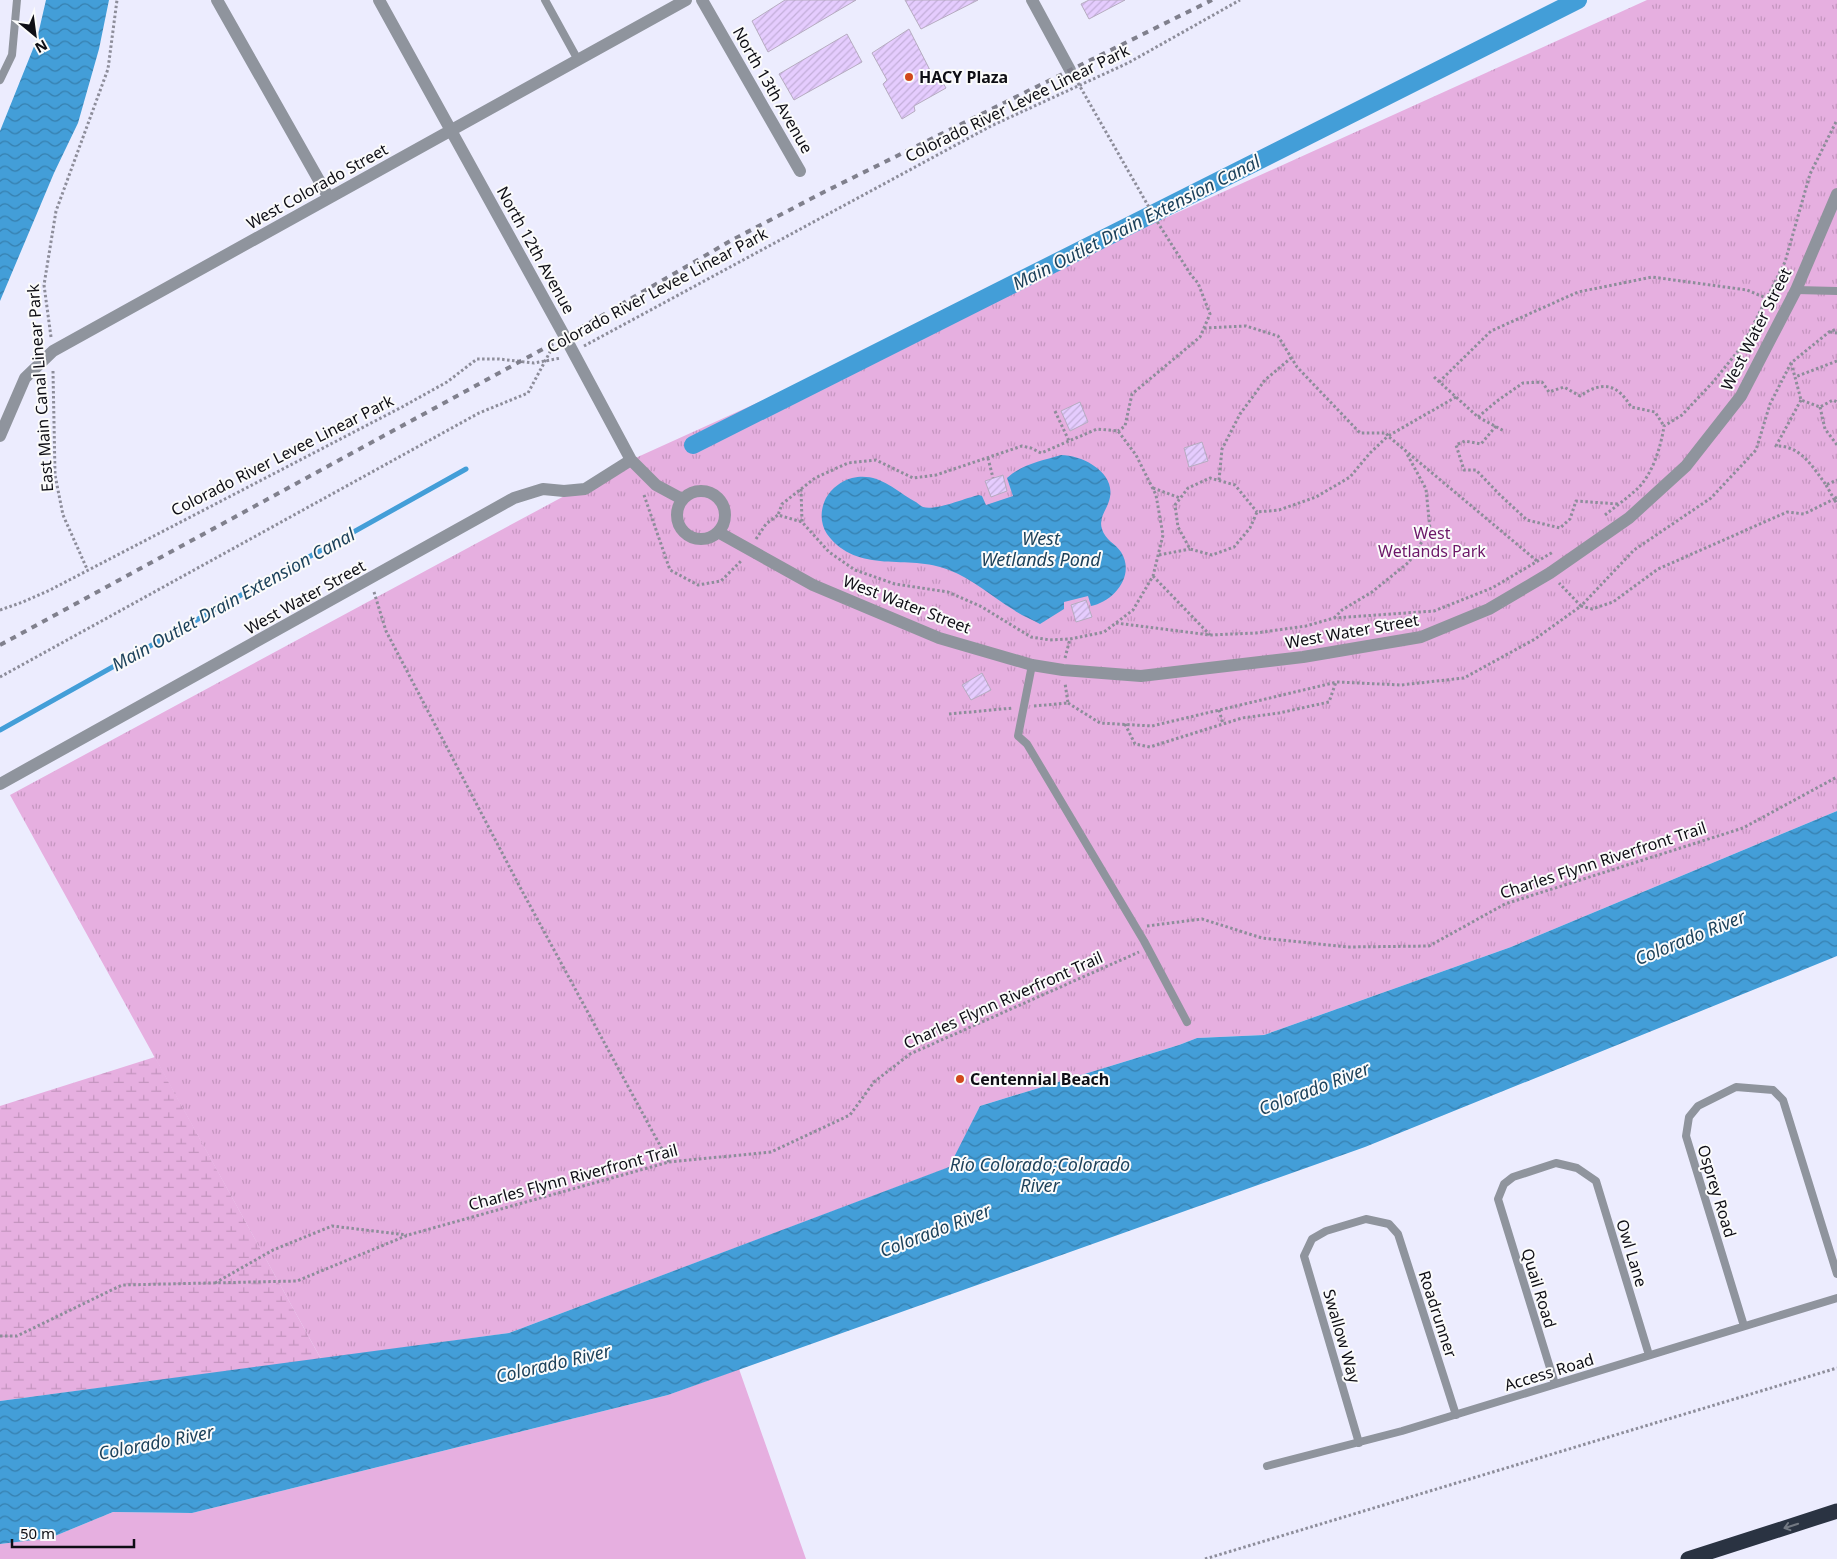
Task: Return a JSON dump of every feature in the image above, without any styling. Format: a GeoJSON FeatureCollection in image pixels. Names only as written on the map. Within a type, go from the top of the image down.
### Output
{"type":"FeatureCollection","features":[{"type":"Feature","properties":{"kind":"highway"},"geometry":{"type":"LineString","coordinates":[[1688,1559],[1837,1511]]}},
{"type":"Feature","properties":{"kind":"street"},"geometry":{"type":"LineString","coordinates":[[217,0],[329,198]]}},
{"type":"Feature","properties":{"kind":"street","name":"North 12th Avenue"},"geometry":{"type":"LineString","coordinates":[[379,0],[631,460],[656,485],[682,499]]}},
{"type":"Feature","properties":{"kind":"street","name":"West Colorado Street"},"geometry":{"type":"LineString","coordinates":[[0,436],[25,378],[53,351],[686,0]]}},
{"type":"Feature","properties":{"kind":"street","name":"North 13th Avenue"},"geometry":{"type":"LineString","coordinates":[[702,0],[800,170]]}},
{"type":"Feature","properties":{"kind":"street"},"geometry":{"type":"LineString","coordinates":[[1032,0],[1070,70]]}},
{"type":"Feature","properties":{"kind":"street","name":"West Water Street"},"geometry":{"type":"LineString","coordinates":[[718,532],[813,584],[939,638],[1032,665],[1063,670],[1141,676],[1303,657],[1421,637],[1489,610],[1550,573],[1629,518],[1686,466],[1741,396],[1796,290],[1837,194]]}},
{"type":"Feature","properties":{"kind":"street","name":"West Water Street"},"geometry":{"type":"LineString","coordinates":[[0,784],[514,498],[543,489],[564,491],[585,489],[631,460]]}},
{"type":"Feature","properties":{"kind":"street"},"geometry":{"type":"LineString","coordinates":[[696,491],[712,494],[719,499],[725,512],[722,527],[718,532],[704,540],[687,536],[681,531],[676,515],[682,499],[696,491]]}},
{"type":"Feature","properties":{"kind":"lane"},"geometry":{"type":"LineString","coordinates":[[0,80],[12,55],[17,0]]}},
{"type":"Feature","properties":{"kind":"lane"},"geometry":{"type":"LineString","coordinates":[[545,0],[578,60]]}},
{"type":"Feature","properties":{"kind":"lane"},"geometry":{"type":"LineString","coordinates":[[1796,290],[1837,291]]}},
{"type":"Feature","properties":{"kind":"lane"},"geometry":{"type":"LineString","coordinates":[[1032,665],[1018,736],[1027,744],[1148,948],[1187,1022]]}},
{"type":"Feature","properties":{"kind":"lane","name":"Osprey Road"},"geometry":{"type":"LineString","coordinates":[[1744,1326],[1686,1136],[1689,1117],[1698,1106],[1736,1087],[1773,1090],[1782,1100],[1837,1274]]}},
{"type":"Feature","properties":{"kind":"lane","name":"Quail Road"},"geometry":{"type":"LineString","coordinates":[[1555,1384],[1498,1199],[1504,1184],[1513,1177],[1556,1163],[1577,1168]]}},
{"type":"Feature","properties":{"kind":"lane","name":"Owl Lane"},"geometry":{"type":"LineString","coordinates":[[1577,1168],[1596,1181],[1649,1355]]}},
{"type":"Feature","properties":{"kind":"lane","name":"Roadrunner"},"geometry":{"type":"LineString","coordinates":[[1312,1239],[1326,1231],[1366,1220],[1388,1224],[1398,1234],[1456,1415]]}},
{"type":"Feature","properties":{"kind":"lane","name":"Swallow Way"},"geometry":{"type":"LineString","coordinates":[[1312,1239],[1304,1256],[1359,1442]]}},
{"type":"Feature","properties":{"kind":"lane","name":"Access Road"},"geometry":{"type":"LineString","coordinates":[[1267,1466],[1456,1415],[1837,1298]]}},
{"type":"Feature","properties":{"kind":"path","name":"East Main Canal Linear Park"},"geometry":{"type":"LineString","coordinates":[[88,569],[63,515],[55,475],[53,351],[44,285],[56,211],[108,69],[117,0]]}},
{"type":"Feature","properties":{"kind":"path","name":"Colorado River Levee Linear Park"},"geometry":{"type":"LineString","coordinates":[[0,610],[50,590],[402,407],[439,387],[477,359],[499,359],[534,363],[561,358],[570,346],[991,126],[1140,56],[1240,0]]}},
{"type":"Feature","properties":{"kind":"path"},"geometry":{"type":"LineString","coordinates":[[640,491],[645,497],[670,570],[698,585],[721,581],[742,560],[766,524],[778,515],[782,504],[815,478],[848,464],[876,460],[913,478],[936,475],[1022,446],[1041,452],[1097,429],[1118,431],[1125,426],[1132,394],[1200,337],[1210,314],[1198,283],[1158,223],[1070,70]]}},
{"type":"Feature","properties":{"kind":"path"},"geometry":{"type":"LineString","coordinates":[[1664,426],[1682,415],[1713,382],[1743,345],[1785,262],[1810,174],[1837,120]]}},
{"type":"Feature","properties":{"kind":"path"},"geometry":{"type":"LineString","coordinates":[[1439,382],[1491,331],[1578,292],[1652,277],[1747,290],[1766,298]]}},
{"type":"Feature","properties":{"kind":"path"},"geometry":{"type":"LineString","coordinates":[[1204,328],[1246,326],[1278,336],[1297,367],[1360,432],[1386,433],[1537,561],[1581,606],[1592,609],[1613,602],[1658,569],[1786,512],[1804,514],[1836,498]]}},
{"type":"Feature","properties":{"kind":"path"},"geometry":{"type":"LineString","coordinates":[[1068,703],[1100,723],[1152,726],[1336,682],[1401,685],[1464,678],[1535,639],[1581,606],[1634,550],[1711,498],[1756,450],[1770,404],[1791,363],[1829,332],[1837,329]]}},
{"type":"Feature","properties":{"kind":"path"},"geometry":{"type":"LineString","coordinates":[[1829,332],[1837,333]]}},
{"type":"Feature","properties":{"kind":"path"},"geometry":{"type":"LineString","coordinates":[[0,677],[479,413],[528,393],[551,350],[570,346]]}},
{"type":"Feature","properties":{"kind":"path"},"geometry":{"type":"LineString","coordinates":[[561,358],[566,366]]}},
{"type":"Feature","properties":{"kind":"path"},"geometry":{"type":"LineString","coordinates":[[1219,480],[1222,449],[1240,414],[1266,380],[1291,358]]}},
{"type":"Feature","properties":{"kind":"path"},"geometry":{"type":"LineString","coordinates":[[1794,377],[1837,361]]}},
{"type":"Feature","properties":{"kind":"path"},"geometry":{"type":"LineString","coordinates":[[1791,363],[1801,400],[1776,446],[1786,445],[1807,459],[1836,498],[1837,504]]}},
{"type":"Feature","properties":{"kind":"path"},"geometry":{"type":"LineString","coordinates":[[1434,377],[1478,417],[1504,431]]}},
{"type":"Feature","properties":{"kind":"path"},"geometry":{"type":"LineString","coordinates":[[1478,417],[1523,383],[1542,382],[1549,392],[1564,387],[1580,396],[1592,387],[1608,387],[1623,395],[1630,407],[1655,412],[1664,426],[1661,442],[1652,466],[1638,489],[1604,516]]}},
{"type":"Feature","properties":{"kind":"path"},"geometry":{"type":"LineString","coordinates":[[1257,512],[1278,510],[1316,497],[1350,477],[1370,453],[1388,436],[1456,397]]}},
{"type":"Feature","properties":{"kind":"path"},"geometry":{"type":"LineString","coordinates":[[1801,400],[1820,407],[1833,400],[1837,402]]}},
{"type":"Feature","properties":{"kind":"path"},"geometry":{"type":"LineString","coordinates":[[1820,407],[1825,429],[1837,445]]}},
{"type":"Feature","properties":{"kind":"path"},"geometry":{"type":"LineString","coordinates":[[1055,411],[1069,441]]}},
{"type":"Feature","properties":{"kind":"path"},"geometry":{"type":"LineString","coordinates":[[1496,426],[1482,444],[1465,441],[1456,445],[1464,470],[1476,470],[1527,520],[1560,528],[1570,519],[1576,501],[1619,504]]}},
{"type":"Feature","properties":{"kind":"path"},"geometry":{"type":"LineString","coordinates":[[778,515],[802,522],[829,552],[855,570],[895,584],[948,592],[982,607],[1031,637],[1050,640],[1070,639],[1104,632],[1133,610],[1153,576],[1163,535],[1156,495],[1136,455],[1118,431]]}},
{"type":"Feature","properties":{"kind":"path"},"geometry":{"type":"LineString","coordinates":[[1334,618],[1342,610],[1372,592],[1410,562],[1430,529],[1426,489],[1406,451]]}},
{"type":"Feature","properties":{"kind":"path"},"geometry":{"type":"LineString","coordinates":[[988,458],[993,478]]}},
{"type":"Feature","properties":{"kind":"path"},"geometry":{"type":"LineString","coordinates":[[1190,549],[1178,527],[1176,505],[1188,488],[1210,478],[1235,485],[1257,512]]}},
{"type":"Feature","properties":{"kind":"path"},"geometry":{"type":"LineString","coordinates":[[1826,485],[1837,480]]}},
{"type":"Feature","properties":{"kind":"path"},"geometry":{"type":"LineString","coordinates":[[1152,488],[1180,498]]}},
{"type":"Feature","properties":{"kind":"path"},"geometry":{"type":"LineString","coordinates":[[801,489],[802,522]]}},
{"type":"Feature","properties":{"kind":"path"},"geometry":{"type":"LineString","coordinates":[[1158,555],[1190,549],[1212,555],[1234,547],[1250,528],[1257,512]]}},
{"type":"Feature","properties":{"kind":"path"},"geometry":{"type":"LineString","coordinates":[[1116,623],[1210,635],[1256,633],[1306,626],[1334,618],[1434,612],[1492,588],[1554,551]]}},
{"type":"Feature","properties":{"kind":"path"},"geometry":{"type":"LineString","coordinates":[[1153,576],[1210,635]]}},
{"type":"Feature","properties":{"kind":"path"},"geometry":{"type":"LineString","coordinates":[[370,579],[386,631],[521,889],[668,1162]]}},
{"type":"Feature","properties":{"kind":"path"},"geometry":{"type":"LineString","coordinates":[[1125,724],[1135,744],[1150,747],[1242,718],[1279,713],[1329,702],[1336,682]]}},
{"type":"Feature","properties":{"kind":"path"},"geometry":{"type":"LineString","coordinates":[[1219,710],[1223,724]]}},
{"type":"Feature","properties":{"kind":"path","name":"Charles Flynn Riverfront Trail"},"geometry":{"type":"LineString","coordinates":[[1136,928],[1202,919],[1262,938],[1348,947],[1429,946],[1505,904],[1743,828],[1837,777]]}},
{"type":"Feature","properties":{"kind":"path","name":"Charles Flynn Riverfront Trail"},"geometry":{"type":"LineString","coordinates":[[0,1336],[17,1336],[122,1285],[297,1281],[408,1235],[668,1162],[771,1152],[850,1115],[874,1082],[910,1054],[1148,948]]}},
{"type":"Feature","properties":{"kind":"path"},"geometry":{"type":"LineString","coordinates":[[214,1283],[273,1250],[332,1226],[408,1235]]}},
{"type":"Feature","properties":{"kind":"path"},"geometry":{"type":"LineString","coordinates":[[1205,1559],[1837,1368]]}},
{"type":"Feature","properties":{"kind":"green space","name":"West Wetlands Park"},"geometry":{"type":"Polygon","coordinates":[[[1647,0],[1837,0],[1837,811],[1511,947],[1264,1035],[1197,1038],[980,1106],[950,1167],[509,1333],[321,1359],[10,795],[631,460],[1647,0]]]}},
{"type":"Feature","properties":{"kind":"green space"},"geometry":{"type":"Polygon","coordinates":[[[155,1057],[321,1359],[0,1401],[0,1106],[155,1057]]]}},
{"type":"Feature","properties":{"kind":"green space"},"geometry":{"type":"Polygon","coordinates":[[[739,1369],[806,1559],[0,1559],[0,1544],[50,1538],[113,1512],[192,1513],[668,1395],[739,1369]]]}},
{"type":"Feature","properties":{"kind":"water"},"geometry":{"type":"Polygon","coordinates":[[[46,0],[109,0],[99,49],[78,123],[54,173],[0,301],[0,131],[37,39],[46,0]]]}},
{"type":"Feature","properties":{"kind":"water","name":"West Wetlands Pond"},"geometry":{"type":"Polygon","coordinates":[[[1061,455],[1078,458],[1087,462],[1102,473],[1107,480],[1110,488],[1110,497],[1101,525],[1103,533],[1121,552],[1126,570],[1120,586],[1107,599],[1091,606],[1088,596],[1064,602],[1064,609],[1040,624],[1017,612],[966,578],[949,570],[933,565],[868,559],[853,555],[839,547],[827,534],[823,525],[822,512],[826,498],[837,485],[852,478],[870,477],[878,479],[923,507],[943,506],[979,495],[982,496],[986,505],[1013,496],[1007,478],[1019,469],[1061,455]]]}},
{"type":"Feature","properties":{"kind":"water","name":"Río Colorado;Colorado River"},"geometry":{"type":"Polygon","coordinates":[[[1837,811],[1837,956],[1365,1147],[668,1395],[192,1513],[113,1512],[50,1538],[0,1544],[0,1401],[509,1333],[949,1167],[980,1106],[1197,1038],[1264,1035],[1511,947],[1837,811]]]}},
{"type":"Feature","properties":{"kind":"building"},"geometry":{"type":"Polygon","coordinates":[[[785,0],[856,0],[768,52],[752,21],[785,0]]]}},
{"type":"Feature","properties":{"kind":"building","name":"HACY Plaza"},"geometry":{"type":"Polygon","coordinates":[[[905,0],[978,0],[921,29],[905,0]]]}},
{"type":"Feature","properties":{"kind":"building"},"geometry":{"type":"Polygon","coordinates":[[[1089,0],[1125,0],[1089,19],[1081,4],[1089,0]]]}},
{"type":"Feature","properties":{"kind":"building","name":"HACY Plaza"},"geometry":{"type":"Polygon","coordinates":[[[909,29],[934,78],[939,76],[946,88],[914,106],[915,111],[902,119],[883,84],[887,80],[872,53],[909,29]]]}},
{"type":"Feature","properties":{"kind":"building"},"geometry":{"type":"Polygon","coordinates":[[[847,34],[862,62],[794,100],[779,74],[847,34]]]}},
{"type":"Feature","properties":{"kind":"building"},"geometry":{"type":"Polygon","coordinates":[[[1080,402],[1088,422],[1070,431],[1061,411],[1080,402]]]}},
{"type":"Feature","properties":{"kind":"building"},"geometry":{"type":"Polygon","coordinates":[[[1202,442],[1208,461],[1189,467],[1184,448],[1202,442]]]}},
{"type":"Feature","properties":{"kind":"building"},"geometry":{"type":"Polygon","coordinates":[[[1003,475],[1007,491],[991,497],[985,481],[1003,475]]]}},
{"type":"Feature","properties":{"kind":"building"},"geometry":{"type":"Polygon","coordinates":[[[1086,600],[1092,617],[1076,622],[1071,605],[1086,600]]]}},
{"type":"Feature","properties":{"kind":"building"},"geometry":{"type":"Polygon","coordinates":[[[982,673],[991,690],[971,700],[962,685],[982,673]]]}},
{"type":"Feature","properties":{"kind":"waterway","name":"Main Outlet Drain Extension Canal"},"geometry":{"type":"LineString","coordinates":[[693,445],[1578,0]]}},
{"type":"Feature","properties":{"kind":"waterway","name":"Main Outlet Drain Extension Canal"},"geometry":{"type":"LineString","coordinates":[[0,730],[466,469]]}},
{"type":"Feature","properties":{"kind":"railway"},"geometry":{"type":"LineString","coordinates":[[0,645],[565,337],[732,240],[824,192],[1212,0]]}},
{"type":"Feature","properties":{"kind":"place","name":"HACY Plaza"},"geometry":{"type":"Point","coordinates":[909,77]}},
{"type":"Feature","properties":{"kind":"place","name":"Centennial Beach"},"geometry":{"type":"Point","coordinates":[960,1079]}},
{"type":"Feature","properties":{"kind":"water label","name":"Colorado River"},"geometry":{"type":"Point","coordinates":[1690,937]}},
{"type":"Feature","properties":{"kind":"water label","name":"Colorado River"},"geometry":{"type":"Point","coordinates":[1314,1088]}},
{"type":"Feature","properties":{"kind":"water label","name":"Colorado River"},"geometry":{"type":"Point","coordinates":[935,1230]}},
{"type":"Feature","properties":{"kind":"water label","name":"Colorado River"},"geometry":{"type":"Point","coordinates":[553,1363]}},
{"type":"Feature","properties":{"kind":"water label","name":"Colorado River"},"geometry":{"type":"Point","coordinates":[156,1442]}}]}
